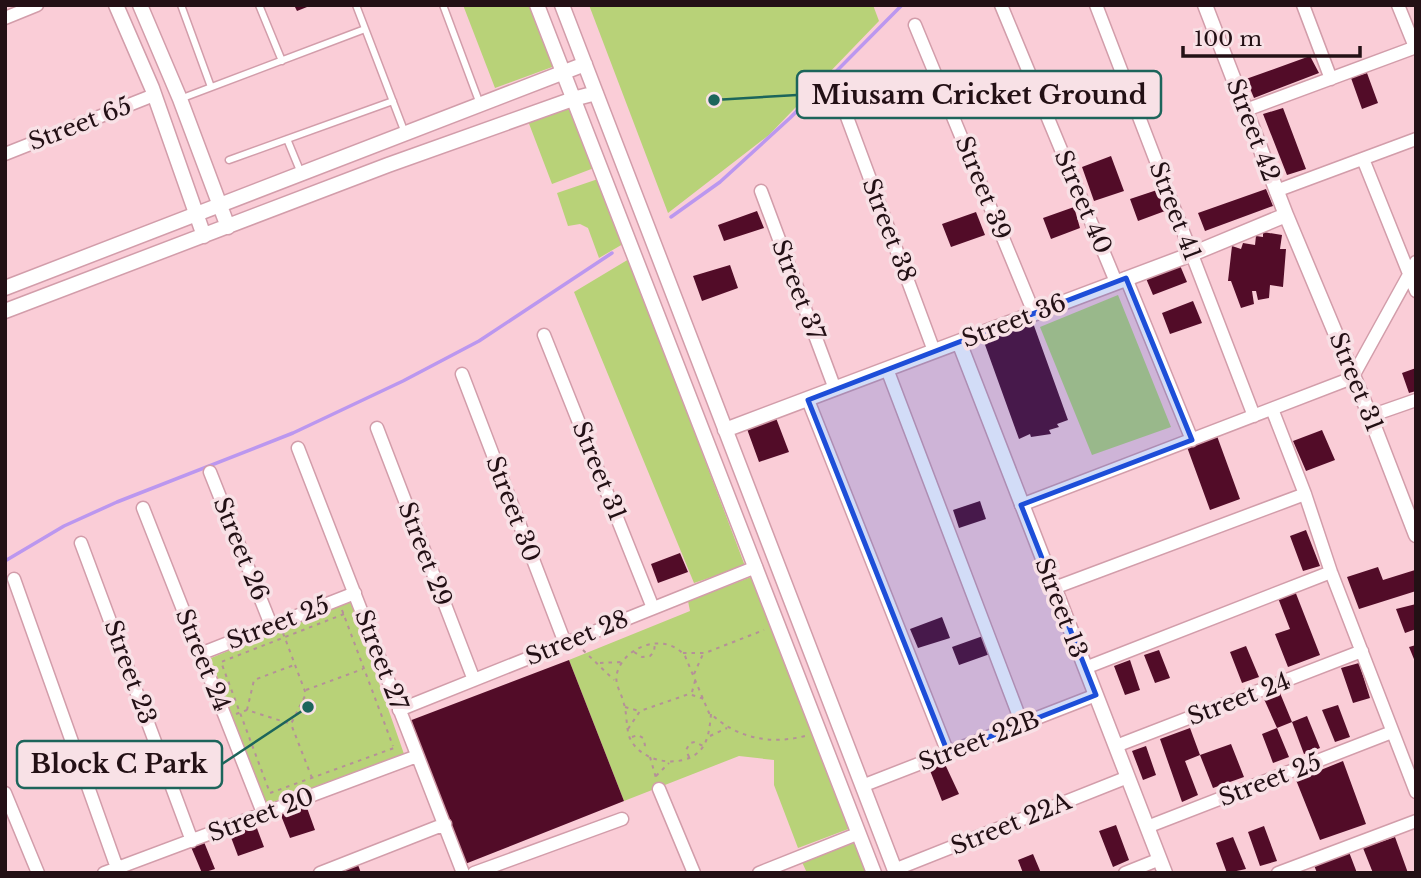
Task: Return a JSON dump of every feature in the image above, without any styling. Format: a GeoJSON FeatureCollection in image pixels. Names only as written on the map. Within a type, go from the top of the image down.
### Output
{"type":"FeatureCollection","features":[{"type":"Feature","properties":{"kind":"street"},"geometry":{"type":"LineString","coordinates":[[5,18],[37,5]]}},
{"type":"Feature","properties":{"kind":"street"},"geometry":{"type":"LineString","coordinates":[[117,5],[154,95],[204,236]]}},
{"type":"Feature","properties":{"kind":"street"},"geometry":{"type":"LineString","coordinates":[[140,5],[180,99],[228,227]]}},
{"type":"Feature","properties":{"kind":"street"},"geometry":{"type":"LineString","coordinates":[[537,5],[874,873]]}},
{"type":"Feature","properties":{"kind":"street"},"geometry":{"type":"LineString","coordinates":[[562,5],[895,871]]}},
{"type":"Feature","properties":{"kind":"street","name":"Street 40"},"geometry":{"type":"LineString","coordinates":[[1001,5],[1192,440]]}},
{"type":"Feature","properties":{"kind":"street","name":"Street 41"},"geometry":{"type":"LineString","coordinates":[[1097,5],[1254,416]]}},
{"type":"Feature","properties":{"kind":"street","name":"Street 42"},"geometry":{"type":"LineString","coordinates":[[1205,5],[1286,215]]}},
{"type":"Feature","properties":{"kind":"street"},"geometry":{"type":"LineString","coordinates":[[1303,5],[1331,79]]}},
{"type":"Feature","properties":{"kind":"street"},"geometry":{"type":"LineString","coordinates":[[1245,110],[1415,47],[1398,5]]}},
{"type":"Feature","properties":{"kind":"street","name":"Street 39"},"geometry":{"type":"LineString","coordinates":[[915,25],[1034,313]]}},
{"type":"Feature","properties":{"kind":"street"},"geometry":{"type":"LineString","coordinates":[[5,288],[584,64]]}},
{"type":"Feature","properties":{"kind":"street"},"geometry":{"type":"LineString","coordinates":[[5,311],[388,165],[596,93]]}},
{"type":"Feature","properties":{"kind":"street","name":"Street 65"},"geometry":{"type":"LineString","coordinates":[[5,154],[154,95]]}},
{"type":"Feature","properties":{"kind":"street","name":"Street 38"},"geometry":{"type":"LineString","coordinates":[[844,109],[934,351]]}},
{"type":"Feature","properties":{"kind":"street"},"geometry":{"type":"LineString","coordinates":[[1276,191],[1416,138]]}},
{"type":"Feature","properties":{"kind":"street"},"geometry":{"type":"LineString","coordinates":[[1363,159],[1413,268],[1416,291]]}},
{"type":"Feature","properties":{"kind":"street","name":"Street 37"},"geometry":{"type":"LineString","coordinates":[[761,191],[835,389]]}},
{"type":"Feature","properties":{"kind":"street","name":"Street 36"},"geometry":{"type":"LineString","coordinates":[[725,430],[1192,254],[1286,215]]}},
{"type":"Feature","properties":{"kind":"street","name":"Street 31"},"geometry":{"type":"LineString","coordinates":[[1286,215],[1370,416],[1416,535]]}},
{"type":"Feature","properties":{"kind":"street"},"geometry":{"type":"LineString","coordinates":[[1021,505],[1352,377],[1413,268]]}},
{"type":"Feature","properties":{"kind":"street","name":"Street 31"},"geometry":{"type":"LineString","coordinates":[[544,335],[653,608]]}},
{"type":"Feature","properties":{"kind":"street","name":"Street 13"},"geometry":{"type":"LineString","coordinates":[[959,342],[1162,866]]}},
{"type":"Feature","properties":{"kind":"street"},"geometry":{"type":"LineString","coordinates":[[887,369],[1022,724]]}},
{"type":"Feature","properties":{"kind":"street","name":"Street 30"},"geometry":{"type":"LineString","coordinates":[[462,374],[570,641]]}},
{"type":"Feature","properties":{"kind":"street"},"geometry":{"type":"LineString","coordinates":[[808,400],[948,752]]}},
{"type":"Feature","properties":{"kind":"street"},"geometry":{"type":"LineString","coordinates":[[1370,416],[1416,400]]}},
{"type":"Feature","properties":{"kind":"street"},"geometry":{"type":"LineString","coordinates":[[1272,409],[1331,572],[1416,792]]}},
{"type":"Feature","properties":{"kind":"street","name":"Street 29"},"geometry":{"type":"LineString","coordinates":[[377,428],[474,680]]}},
{"type":"Feature","properties":{"kind":"street","name":"Street 27"},"geometry":{"type":"LineString","coordinates":[[298,448],[463,873]]}},
{"type":"Feature","properties":{"kind":"street","name":"Street 26"},"geometry":{"type":"LineString","coordinates":[[210,472],[275,624]]}},
{"type":"Feature","properties":{"kind":"street"},"geometry":{"type":"LineString","coordinates":[[726,491],[745,484]]}},
{"type":"Feature","properties":{"kind":"street"},"geometry":{"type":"LineString","coordinates":[[1054,588],[1305,494]]}},
{"type":"Feature","properties":{"kind":"street","name":"Street 24"},"geometry":{"type":"LineString","coordinates":[[143,508],[263,813]]}},
{"type":"Feature","properties":{"kind":"street","name":"Street 23"},"geometry":{"type":"LineString","coordinates":[[81,543],[192,841]]}},
{"type":"Feature","properties":{"kind":"street","name":"Street 28"},"geometry":{"type":"LineString","coordinates":[[399,710],[756,567]]}},
{"type":"Feature","properties":{"kind":"street"},"geometry":{"type":"LineString","coordinates":[[1085,668],[1331,572]]}},
{"type":"Feature","properties":{"kind":"street"},"geometry":{"type":"LineString","coordinates":[[14,579],[117,868]]}},
{"type":"Feature","properties":{"kind":"street","name":"Street 25"},"geometry":{"type":"LineString","coordinates":[[200,654],[355,593]]}},
{"type":"Feature","properties":{"kind":"street","name":"Street 24"},"geometry":{"type":"LineString","coordinates":[[1116,746],[1362,651]]}},
{"type":"Feature","properties":{"kind":"street","name":"Street 22B"},"geometry":{"type":"LineString","coordinates":[[862,786],[1096,695]]}},
{"type":"Feature","properties":{"kind":"street"},"geometry":{"type":"LineString","coordinates":[[817,727],[835,716]]}},
{"type":"Feature","properties":{"kind":"street","name":"Street 25"},"geometry":{"type":"LineString","coordinates":[[1147,827],[1392,732]]}},
{"type":"Feature","properties":{"kind":"street","name":"Street 20"},"geometry":{"type":"LineString","coordinates":[[104,873],[417,756]]}},
{"type":"Feature","properties":{"kind":"street","name":"Street 22A"},"geometry":{"type":"LineString","coordinates":[[895,871],[1128,777]]}},
{"type":"Feature","properties":{"kind":"street"},"geometry":{"type":"LineString","coordinates":[[659,789],[693,872]]}},
{"type":"Feature","properties":{"kind":"street"},"geometry":{"type":"LineString","coordinates":[[5,793],[37,873]]}},
{"type":"Feature","properties":{"kind":"street"},"geometry":{"type":"LineString","coordinates":[[474,873],[622,819]]}},
{"type":"Feature","properties":{"kind":"street"},"geometry":{"type":"LineString","coordinates":[[1278,873],[1416,821]]}},
{"type":"Feature","properties":{"kind":"street"},"geometry":{"type":"LineString","coordinates":[[320,873],[445,824]]}},
{"type":"Feature","properties":{"kind":"street"},"geometry":{"type":"LineString","coordinates":[[763,872],[857,834]]}},
{"type":"Feature","properties":{"kind":"street"},"geometry":{"type":"LineString","coordinates":[[1125,873],[1162,866]]}},
{"type":"Feature","properties":{"kind":"lane"},"geometry":{"type":"LineString","coordinates":[[181,5],[211,87]]}},
{"type":"Feature","properties":{"kind":"lane"},"geometry":{"type":"LineString","coordinates":[[259,5],[282,61]]}},
{"type":"Feature","properties":{"kind":"lane"},"geometry":{"type":"LineString","coordinates":[[356,5],[405,132]]}},
{"type":"Feature","properties":{"kind":"lane"},"geometry":{"type":"LineString","coordinates":[[443,5],[480,104]]}},
{"type":"Feature","properties":{"kind":"lane"},"geometry":{"type":"LineString","coordinates":[[180,99],[365,29]]}},
{"type":"Feature","properties":{"kind":"lane"},"geometry":{"type":"LineString","coordinates":[[229,160],[393,101]]}},
{"type":"Feature","properties":{"kind":"lane"},"geometry":{"type":"LineString","coordinates":[[287,139],[301,173]]}},
{"type":"Feature","properties":{"kind":"path"},"geometry":{"type":"LineString","coordinates":[[338,600],[399,762]]}},
{"type":"Feature","properties":{"kind":"path"},"geometry":{"type":"LineString","coordinates":[[344,614],[221,662],[271,793],[394,748]]}},
{"type":"Feature","properties":{"kind":"path"},"geometry":{"type":"LineString","coordinates":[[275,624],[285,638],[306,694],[291,724],[317,792]]}},
{"type":"Feature","properties":{"kind":"path"},"geometry":{"type":"LineString","coordinates":[[711,714],[709,737],[704,747],[689,758],[671,762],[650,757],[641,751],[630,737],[616,675],[624,662],[642,646],[655,643],[670,646],[683,653],[704,653],[778,624]]}},
{"type":"Feature","properties":{"kind":"path"},"geometry":{"type":"LineString","coordinates":[[570,641],[598,663],[617,684]]}},
{"type":"Feature","properties":{"kind":"path"},"geometry":{"type":"LineString","coordinates":[[633,652],[647,657],[654,652],[655,643]]}},
{"type":"Feature","properties":{"kind":"path"},"geometry":{"type":"LineString","coordinates":[[683,653],[711,714],[727,728],[750,737],[775,741],[817,727]]}},
{"type":"Feature","properties":{"kind":"path"},"geometry":{"type":"LineString","coordinates":[[693,675],[704,653]]}},
{"type":"Feature","properties":{"kind":"path"},"geometry":{"type":"LineString","coordinates":[[598,663],[624,662]]}},
{"type":"Feature","properties":{"kind":"path"},"geometry":{"type":"LineString","coordinates":[[247,710],[254,680],[295,665]]}},
{"type":"Feature","properties":{"kind":"path"},"geometry":{"type":"LineString","coordinates":[[304,691],[364,669]]}},
{"type":"Feature","properties":{"kind":"path"},"geometry":{"type":"LineString","coordinates":[[691,694],[695,680]]}},
{"type":"Feature","properties":{"kind":"path"},"geometry":{"type":"LineString","coordinates":[[628,730],[640,712],[691,694],[704,699]]}},
{"type":"Feature","properties":{"kind":"path"},"geometry":{"type":"LineString","coordinates":[[625,707],[640,712]]}},
{"type":"Feature","properties":{"kind":"path"},"geometry":{"type":"LineString","coordinates":[[225,718],[247,710],[291,724]]}},
{"type":"Feature","properties":{"kind":"path"},"geometry":{"type":"LineString","coordinates":[[709,737],[727,728]]}},
{"type":"Feature","properties":{"kind":"path"},"geometry":{"type":"LineString","coordinates":[[630,737],[638,735],[643,738],[645,745],[641,751]]}},
{"type":"Feature","properties":{"kind":"path"},"geometry":{"type":"LineString","coordinates":[[689,758],[686,750],[690,743],[695,742],[704,747]]}},
{"type":"Feature","properties":{"kind":"path"},"geometry":{"type":"LineString","coordinates":[[650,757],[656,777],[671,762]]}},
{"type":"Feature","properties":{"kind":"highlighted area"},"geometry":{"type":"Polygon","coordinates":[[[1126,278],[1192,440],[1021,505],[1096,695],[948,753],[808,400],[1126,278]]]}},
{"type":"Feature","properties":{"kind":"green space"},"geometry":{"type":"Polygon","coordinates":[[[463,5],[531,5],[555,66],[495,88],[463,5]]]}},
{"type":"Feature","properties":{"kind":"green space"},"geometry":{"type":"Polygon","coordinates":[[[589,5],[873,5],[879,21],[769,135],[668,213],[589,5]]]}},
{"type":"Feature","properties":{"kind":"green space"},"geometry":{"type":"Polygon","coordinates":[[[570,106],[594,168],[552,184],[528,121],[570,106]]]}},
{"type":"Feature","properties":{"kind":"green space"},"geometry":{"type":"Polygon","coordinates":[[[598,179],[623,244],[599,258],[588,228],[580,224],[568,226],[557,193],[598,179]]]}},
{"type":"Feature","properties":{"kind":"green space"},"geometry":{"type":"Polygon","coordinates":[[[629,259],[745,566],[694,583],[574,292],[629,259]]]}},
{"type":"Feature","properties":{"kind":"green space"},"geometry":{"type":"Polygon","coordinates":[[[1118,295],[1171,427],[1092,455],[1040,327],[1118,295]]]}},
{"type":"Feature","properties":{"kind":"green space"},"geometry":{"type":"Polygon","coordinates":[[[751,577],[851,828],[798,848],[774,785],[774,760],[739,756],[624,801],[569,660],[690,611],[688,601],[751,577]]]}},
{"type":"Feature","properties":{"kind":"green space"},"geometry":{"type":"Polygon","coordinates":[[[347,601],[351,603],[404,754],[268,804],[211,658],[347,601]]]}},
{"type":"Feature","properties":{"kind":"green space"},"geometry":{"type":"Polygon","coordinates":[[[854,843],[866,873],[807,873],[802,862],[854,843]]]}},
{"type":"Feature","properties":{"kind":"building"},"geometry":{"type":"Polygon","coordinates":[[[294,5],[312,5],[297,11],[294,5]]]}},
{"type":"Feature","properties":{"kind":"building"},"geometry":{"type":"Polygon","coordinates":[[[1310,56],[1319,73],[1254,98],[1246,79],[1310,56]]]}},
{"type":"Feature","properties":{"kind":"building"},"geometry":{"type":"Polygon","coordinates":[[[1113,70],[1119,88],[1089,97],[1083,78],[1113,70]]]}},
{"type":"Feature","properties":{"kind":"building"},"geometry":{"type":"Polygon","coordinates":[[[1367,73],[1378,103],[1362,109],[1351,78],[1367,73]]]}},
{"type":"Feature","properties":{"kind":"building"},"geometry":{"type":"Polygon","coordinates":[[[1283,108],[1306,169],[1287,175],[1263,114],[1283,108]]]}},
{"type":"Feature","properties":{"kind":"building"},"geometry":{"type":"Polygon","coordinates":[[[1111,156],[1124,191],[1094,201],[1082,167],[1111,156]]]}},
{"type":"Feature","properties":{"kind":"building"},"geometry":{"type":"Polygon","coordinates":[[[1266,189],[1273,206],[1205,231],[1198,213],[1266,189]]]}},
{"type":"Feature","properties":{"kind":"building"},"geometry":{"type":"Polygon","coordinates":[[[1157,190],[1165,211],[1138,221],[1130,199],[1157,190]]]}},
{"type":"Feature","properties":{"kind":"building"},"geometry":{"type":"Polygon","coordinates":[[[1074,207],[1080,228],[1051,239],[1043,218],[1074,207]]]}},
{"type":"Feature","properties":{"kind":"building"},"geometry":{"type":"Polygon","coordinates":[[[757,211],[764,228],[724,241],[718,225],[757,211]]]}},
{"type":"Feature","properties":{"kind":"building"},"geometry":{"type":"Polygon","coordinates":[[[976,212],[985,235],[951,247],[942,224],[976,212]]]}},
{"type":"Feature","properties":{"kind":"building"},"geometry":{"type":"Polygon","coordinates":[[[1263,232],[1282,235],[1280,249],[1286,249],[1283,287],[1270,285],[1269,298],[1258,300],[1256,291],[1252,291],[1254,304],[1241,308],[1231,281],[1228,281],[1232,246],[1241,249],[1243,243],[1255,245],[1256,236],[1263,237],[1263,232]]]}},
{"type":"Feature","properties":{"kind":"building"},"geometry":{"type":"Polygon","coordinates":[[[1179,263],[1187,282],[1153,295],[1145,276],[1179,263]]]}},
{"type":"Feature","properties":{"kind":"building"},"geometry":{"type":"Polygon","coordinates":[[[730,265],[738,288],[702,301],[693,276],[730,265]]]}},
{"type":"Feature","properties":{"kind":"building"},"geometry":{"type":"Polygon","coordinates":[[[1193,301],[1202,323],[1170,334],[1162,313],[1193,301]]]}},
{"type":"Feature","properties":{"kind":"building"},"geometry":{"type":"Polygon","coordinates":[[[1033,323],[1068,420],[1049,430],[1051,434],[1031,437],[1030,434],[1019,439],[984,342],[1033,323]]]}},
{"type":"Feature","properties":{"kind":"building"},"geometry":{"type":"Polygon","coordinates":[[[1416,368],[1416,391],[1409,393],[1402,373],[1416,368]]]}},
{"type":"Feature","properties":{"kind":"building"},"geometry":{"type":"Polygon","coordinates":[[[776,418],[789,452],[759,462],[747,429],[776,418]]]}},
{"type":"Feature","properties":{"kind":"building"},"geometry":{"type":"Polygon","coordinates":[[[1322,430],[1335,460],[1306,471],[1293,441],[1322,430]]]}},
{"type":"Feature","properties":{"kind":"building"},"geometry":{"type":"Polygon","coordinates":[[[1217,436],[1240,499],[1210,510],[1187,447],[1217,436]]]}},
{"type":"Feature","properties":{"kind":"building"},"geometry":{"type":"Polygon","coordinates":[[[980,501],[986,519],[959,528],[953,510],[980,501]]]}},
{"type":"Feature","properties":{"kind":"building"},"geometry":{"type":"Polygon","coordinates":[[[1306,530],[1320,566],[1303,571],[1290,536],[1306,530]]]}},
{"type":"Feature","properties":{"kind":"building"},"geometry":{"type":"Polygon","coordinates":[[[680,553],[688,572],[658,583],[651,564],[680,553]]]}},
{"type":"Feature","properties":{"kind":"building"},"geometry":{"type":"Polygon","coordinates":[[[1378,567],[1383,580],[1415,570],[1416,591],[1359,609],[1347,577],[1378,567]]]}},
{"type":"Feature","properties":{"kind":"building"},"geometry":{"type":"Polygon","coordinates":[[[1295,591],[1320,655],[1288,667],[1275,634],[1290,629],[1278,598],[1295,591]]]}},
{"type":"Feature","properties":{"kind":"building"},"geometry":{"type":"Polygon","coordinates":[[[1416,604],[1416,629],[1405,633],[1396,609],[1416,604]]]}},
{"type":"Feature","properties":{"kind":"building"},"geometry":{"type":"Polygon","coordinates":[[[942,617],[950,638],[918,648],[910,629],[942,617]]]}},
{"type":"Feature","properties":{"kind":"building"},"geometry":{"type":"Polygon","coordinates":[[[983,636],[990,654],[959,665],[952,647],[983,636]]]}},
{"type":"Feature","properties":{"kind":"building"},"geometry":{"type":"Polygon","coordinates":[[[1416,645],[1416,664],[1409,647],[1416,645]]]}},
{"type":"Feature","properties":{"kind":"building"},"geometry":{"type":"Polygon","coordinates":[[[1246,646],[1259,677],[1242,683],[1230,652],[1246,646]]]}},
{"type":"Feature","properties":{"kind":"building"},"geometry":{"type":"Polygon","coordinates":[[[1159,650],[1170,678],[1155,683],[1144,655],[1159,650]]]}},
{"type":"Feature","properties":{"kind":"building"},"geometry":{"type":"Polygon","coordinates":[[[569,660],[624,801],[465,864],[409,721],[569,660]]]}},
{"type":"Feature","properties":{"kind":"building"},"geometry":{"type":"Polygon","coordinates":[[[1130,660],[1140,690],[1125,695],[1114,666],[1130,660]]]}},
{"type":"Feature","properties":{"kind":"building"},"geometry":{"type":"Polygon","coordinates":[[[1359,663],[1370,698],[1353,703],[1341,668],[1359,663]]]}},
{"type":"Feature","properties":{"kind":"building"},"geometry":{"type":"Polygon","coordinates":[[[1280,693],[1292,722],[1277,728],[1264,699],[1280,693]]]}},
{"type":"Feature","properties":{"kind":"building"},"geometry":{"type":"Polygon","coordinates":[[[1338,705],[1350,737],[1335,742],[1322,710],[1338,705]]]}},
{"type":"Feature","properties":{"kind":"building"},"geometry":{"type":"Polygon","coordinates":[[[1307,716],[1320,748],[1304,754],[1292,722],[1307,716]]]}},
{"type":"Feature","properties":{"kind":"building"},"geometry":{"type":"Polygon","coordinates":[[[1190,728],[1200,755],[1185,761],[1198,795],[1182,802],[1160,739],[1190,728]]]}},
{"type":"Feature","properties":{"kind":"building"},"geometry":{"type":"Polygon","coordinates":[[[1277,728],[1289,757],[1273,763],[1262,734],[1277,728]]]}},
{"type":"Feature","properties":{"kind":"building"},"geometry":{"type":"Polygon","coordinates":[[[1231,744],[1244,777],[1213,788],[1200,755],[1231,744]]]}},
{"type":"Feature","properties":{"kind":"building"},"geometry":{"type":"Polygon","coordinates":[[[1146,746],[1156,775],[1143,780],[1132,751],[1146,746]]]}},
{"type":"Feature","properties":{"kind":"building"},"geometry":{"type":"Polygon","coordinates":[[[1343,761],[1366,824],[1320,840],[1296,780],[1343,761]]]}},
{"type":"Feature","properties":{"kind":"building"},"geometry":{"type":"Polygon","coordinates":[[[944,762],[959,794],[942,801],[929,768],[944,762]]]}},
{"type":"Feature","properties":{"kind":"building"},"geometry":{"type":"Polygon","coordinates":[[[306,805],[315,830],[290,838],[280,813],[306,805]]]}},
{"type":"Feature","properties":{"kind":"building"},"geometry":{"type":"Polygon","coordinates":[[[255,823],[264,847],[238,856],[229,832],[255,823]]]}},
{"type":"Feature","properties":{"kind":"building"},"geometry":{"type":"Polygon","coordinates":[[[1116,825],[1129,860],[1113,867],[1099,831],[1116,825]]]}},
{"type":"Feature","properties":{"kind":"building"},"geometry":{"type":"Polygon","coordinates":[[[1264,826],[1277,861],[1260,866],[1248,832],[1264,826]]]}},
{"type":"Feature","properties":{"kind":"building"},"geometry":{"type":"Polygon","coordinates":[[[1233,837],[1246,869],[1227,873],[1216,843],[1233,837]]]}},
{"type":"Feature","properties":{"kind":"building"},"geometry":{"type":"Polygon","coordinates":[[[1395,837],[1408,873],[1373,873],[1363,848],[1395,837]]]}},
{"type":"Feature","properties":{"kind":"building"},"geometry":{"type":"Polygon","coordinates":[[[204,842],[215,869],[202,873],[191,847],[204,842]]]}},
{"type":"Feature","properties":{"kind":"building"},"geometry":{"type":"Polygon","coordinates":[[[1349,852],[1357,873],[1317,873],[1314,865],[1349,852]]]}},
{"type":"Feature","properties":{"kind":"building"},"geometry":{"type":"Polygon","coordinates":[[[1033,854],[1041,873],[1023,873],[1018,860],[1033,854]]]}},
{"type":"Feature","properties":{"kind":"building"},"geometry":{"type":"Polygon","coordinates":[[[358,865],[361,873],[345,873],[344,870],[358,865]]]}},
{"type":"Feature","properties":{"kind":"waterway"},"geometry":{"type":"LineString","coordinates":[[671,217],[720,182],[790,118],[902,5]]}},
{"type":"Feature","properties":{"kind":"waterway"},"geometry":{"type":"LineString","coordinates":[[5,561],[64,526],[117,502],[293,433],[403,381],[479,341],[612,253]]}},
{"type":"Feature","properties":{"kind":"place","name":"Miusam Cricket Ground"},"geometry":{"type":"Point","coordinates":[714,100]}},
{"type":"Feature","properties":{"kind":"place","name":"Block C Park"},"geometry":{"type":"Point","coordinates":[308,707]}}]}
